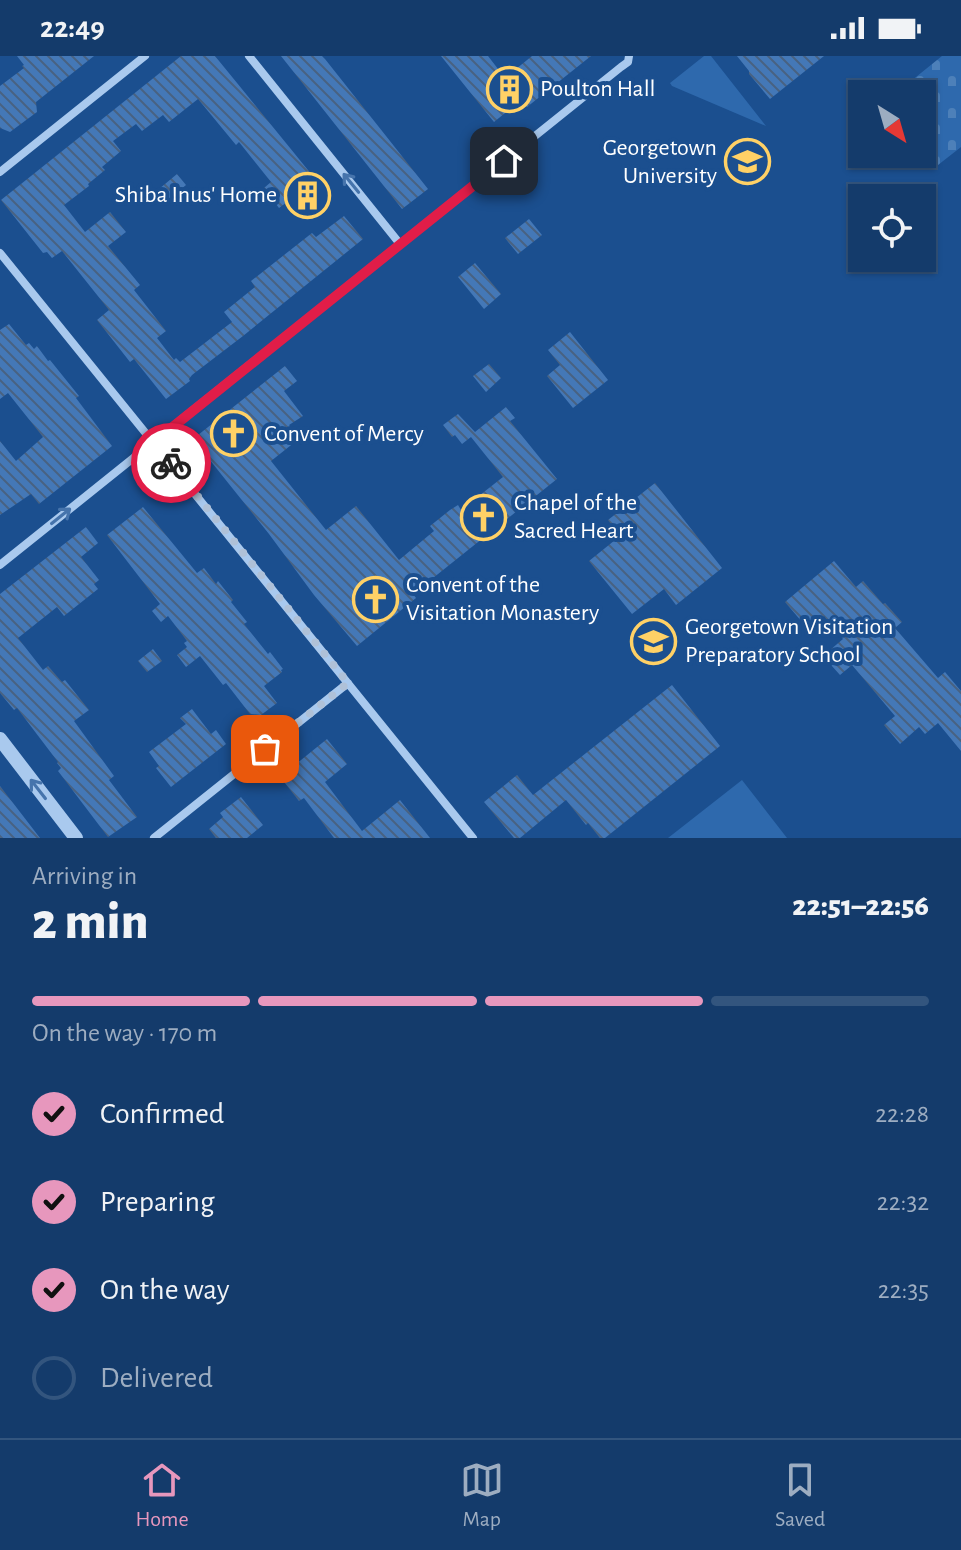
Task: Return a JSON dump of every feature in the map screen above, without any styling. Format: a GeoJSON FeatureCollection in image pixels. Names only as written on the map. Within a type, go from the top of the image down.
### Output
{"type":"FeatureCollection","features":[{"type":"Feature","properties":{"kind":"street"},"geometry":{"type":"LineString","coordinates":[[0,172],[145,56]]}},
{"type":"Feature","properties":{"kind":"street"},"geometry":{"type":"LineString","coordinates":[[249,56],[400,244]]}},
{"type":"Feature","properties":{"kind":"street"},"geometry":{"type":"LineString","coordinates":[[0,565],[628,62],[629,56]]}},
{"type":"Feature","properties":{"kind":"street"},"geometry":{"type":"LineString","coordinates":[[0,253],[473,838]]}},
{"type":"Feature","properties":{"kind":"street"},"geometry":{"type":"LineString","coordinates":[[154,838],[348,683]]}},
{"type":"Feature","properties":{"kind":"street"},"geometry":{"type":"LineString","coordinates":[[0,739],[76,838]]}},
{"type":"Feature","properties":{"kind":"green space"},"geometry":{"type":"Polygon","coordinates":[[[704,56],[711,56],[766,126],[672,86],[670,83],[704,56]]]}},
{"type":"Feature","properties":{"kind":"green space"},"geometry":{"type":"Polygon","coordinates":[[[942,56],[961,56],[961,147],[938,165],[936,80],[912,80],[942,56]]]}},
{"type":"Feature","properties":{"kind":"green space"},"geometry":{"type":"Polygon","coordinates":[[[742,780],[787,838],[668,838],[742,780]]]}},
{"type":"Feature","properties":{"kind":"building"},"geometry":{"type":"Polygon","coordinates":[[[17,56],[94,56],[36,102],[37,112],[10,132],[0,128],[0,86],[24,68],[17,56]]]}},
{"type":"Feature","properties":{"kind":"building"},"geometry":{"type":"Polygon","coordinates":[[[181,56],[215,56],[325,191],[301,213],[291,199],[279,208],[264,188],[271,182],[198,99],[169,122],[163,115],[142,131],[136,124],[113,141],[121,151],[102,167],[105,170],[89,186],[64,205],[85,232],[110,212],[126,232],[108,246],[140,285],[134,290],[166,331],[157,338],[174,360],[176,358],[180,362],[232,322],[224,312],[255,287],[251,281],[312,233],[316,237],[344,216],[363,239],[166,399],[134,359],[130,362],[97,320],[109,310],[62,251],[52,258],[47,252],[43,253],[1,200],[181,56]]]}},
{"type":"Feature","properties":{"kind":"building"},"geometry":{"type":"Polygon","coordinates":[[[281,56],[322,56],[428,189],[402,209],[281,56]]]}},
{"type":"Feature","properties":{"kind":"building","name":"Poulton Hall"},"geometry":{"type":"Polygon","coordinates":[[[441,56],[488,56],[505,78],[532,56],[591,56],[527,107],[521,100],[494,122],[441,56]]]}},
{"type":"Feature","properties":{"kind":"building"},"geometry":{"type":"Polygon","coordinates":[[[737,56],[824,56],[770,99],[737,56]]]}},
{"type":"Feature","properties":{"kind":"building"},"geometry":{"type":"Polygon","coordinates":[[[177,174],[186,185],[168,200],[159,189],[177,174]]]}},
{"type":"Feature","properties":{"kind":"building"},"geometry":{"type":"Polygon","coordinates":[[[529,219],[542,235],[518,254],[505,238],[529,219]]]}},
{"type":"Feature","properties":{"kind":"building"},"geometry":{"type":"Polygon","coordinates":[[[475,263],[501,294],[484,309],[458,277],[475,263]]]}},
{"type":"Feature","properties":{"kind":"building"},"geometry":{"type":"Polygon","coordinates":[[[9,324],[26,345],[29,343],[34,349],[37,346],[50,360],[79,396],[76,398],[112,446],[39,504],[31,494],[0,515],[0,441],[16,461],[43,437],[8,393],[0,399],[0,330],[9,324]]]}},
{"type":"Feature","properties":{"kind":"building"},"geometry":{"type":"Polygon","coordinates":[[[570,332],[608,380],[573,408],[547,376],[560,365],[548,350],[570,332]]]}},
{"type":"Feature","properties":{"kind":"building"},"geometry":{"type":"Polygon","coordinates":[[[489,364],[501,378],[486,392],[473,376],[489,364]]]}},
{"type":"Feature","properties":{"kind":"building"},"geometry":{"type":"Polygon","coordinates":[[[285,366],[297,381],[284,391],[303,416],[289,425],[300,438],[271,461],[326,530],[356,506],[399,560],[434,531],[430,526],[450,510],[458,505],[461,510],[503,477],[471,437],[462,444],[443,425],[458,414],[475,432],[506,407],[515,418],[510,421],[557,479],[413,594],[416,598],[357,646],[193,439],[285,366]]]}},
{"type":"Feature","properties":{"kind":"building"},"geometry":{"type":"Polygon","coordinates":[[[655,483],[722,568],[676,605],[664,589],[632,614],[589,561],[620,536],[608,520],[655,483]]]}},
{"type":"Feature","properties":{"kind":"building"},"geometry":{"type":"Polygon","coordinates":[[[143,507],[197,573],[204,568],[216,584],[218,581],[247,622],[244,624],[283,669],[264,686],[277,703],[261,715],[250,714],[200,656],[186,667],[177,655],[187,647],[184,643],[187,641],[168,616],[161,622],[152,611],[160,604],[107,535],[143,507]]]}},
{"type":"Feature","properties":{"kind":"building"},"geometry":{"type":"Polygon","coordinates":[[[86,527],[98,543],[81,557],[99,580],[94,584],[98,589],[64,616],[57,607],[18,638],[43,670],[48,666],[62,682],[65,680],[89,710],[74,721],[114,776],[109,780],[137,817],[108,837],[58,771],[61,768],[58,762],[17,708],[14,710],[0,693],[0,594],[86,527]]]}},
{"type":"Feature","properties":{"kind":"building"},"geometry":{"type":"Polygon","coordinates":[[[834,561],[856,587],[863,581],[902,622],[895,628],[938,678],[945,672],[961,691],[961,751],[938,723],[925,734],[919,727],[900,744],[884,725],[895,716],[852,665],[840,675],[823,656],[843,639],[824,616],[808,629],[785,602],[834,561]]]}},
{"type":"Feature","properties":{"kind":"building"},"geometry":{"type":"Polygon","coordinates":[[[153,649],[162,661],[147,672],[138,661],[153,649]]]}},
{"type":"Feature","properties":{"kind":"building"},"geometry":{"type":"Polygon","coordinates":[[[672,685],[720,746],[605,838],[600,838],[588,823],[586,825],[566,800],[520,838],[514,838],[484,802],[517,775],[533,795],[672,685]]]}},
{"type":"Feature","properties":{"kind":"building"},"geometry":{"type":"Polygon","coordinates":[[[192,709],[211,734],[216,730],[226,744],[171,787],[156,768],[159,766],[149,752],[186,724],[180,718],[192,709]]]}},
{"type":"Feature","properties":{"kind":"building"},"geometry":{"type":"Polygon","coordinates":[[[327,739],[347,764],[325,782],[362,831],[400,800],[430,838],[334,838],[304,798],[299,801],[280,777],[327,739]]]}},
{"type":"Feature","properties":{"kind":"building"},"geometry":{"type":"Polygon","coordinates":[[[0,786],[40,838],[0,838],[0,786]]]}},
{"type":"Feature","properties":{"kind":"building"},"geometry":{"type":"Polygon","coordinates":[[[241,797],[263,825],[247,838],[216,838],[209,829],[223,817],[220,813],[241,797]]]}},
{"type":"Feature","properties":{"kind":"way so far"},"geometry":{"type":"LineString","coordinates":[[171,463],[348,683],[265,749]]}},
{"type":"Feature","properties":{"kind":"place","name":"Poulton Hall"},"geometry":{"type":"Point","coordinates":[509,89]}},
{"type":"Feature","properties":{"kind":"place","name":"Georgetown University"},"geometry":{"type":"Point","coordinates":[748,162]}},
{"type":"Feature","properties":{"kind":"place","name":"Shiba Inus' Home"},"geometry":{"type":"Point","coordinates":[308,195]}},
{"type":"Feature","properties":{"kind":"place","name":"Convent of Mercy"},"geometry":{"type":"Point","coordinates":[233,434]}},
{"type":"Feature","properties":{"kind":"place","name":"Chapel of the Sacred Heart"},"geometry":{"type":"Point","coordinates":[483,517]}},
{"type":"Feature","properties":{"kind":"place","name":"Convent of the Visitation Monastery"},"geometry":{"type":"Point","coordinates":[375,599]}},
{"type":"Feature","properties":{"kind":"place","name":"Georgetown Visitation Preparatory School"},"geometry":{"type":"Point","coordinates":[654,641]}},
{"type":"Feature","properties":{"kind":"route"},"geometry":{"type":"LineString","coordinates":[[171,463],[154,442],[504,161]]}}]}
